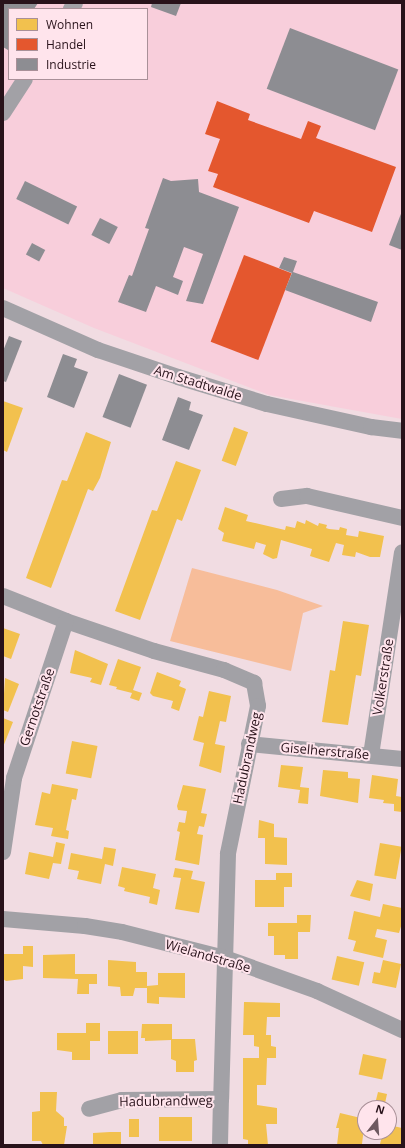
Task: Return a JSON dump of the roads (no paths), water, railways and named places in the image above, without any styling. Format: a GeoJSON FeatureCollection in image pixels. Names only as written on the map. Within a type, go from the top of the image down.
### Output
{"type":"FeatureCollection","features":[{"type":"Feature","properties":{"kind":"street"},"geometry":{"type":"LineString","coordinates":[[3,113],[24,80]]}},
{"type":"Feature","properties":{"kind":"street","name":"Am Stadtwalde"},"geometry":{"type":"LineString","coordinates":[[3,308],[98,350],[178,377],[266,404],[371,427],[402,431]]}},
{"type":"Feature","properties":{"kind":"street"},"geometry":{"type":"LineString","coordinates":[[281,499],[307,496],[402,518]]}},
{"type":"Feature","properties":{"kind":"street","name":"Volkerstraße"},"geometry":{"type":"LineString","coordinates":[[371,755],[402,552]]}},
{"type":"Feature","properties":{"kind":"street","name":"Hadubrandweg"},"geometry":{"type":"LineString","coordinates":[[3,596],[66,621],[154,651],[224,670],[254,683],[258,706],[249,744],[228,854],[220,1099],[220,1145]]}},
{"type":"Feature","properties":{"kind":"street","name":"Gernotstraße"},"geometry":{"type":"LineString","coordinates":[[3,852],[7,792],[66,621]]}},
{"type":"Feature","properties":{"kind":"street","name":"Giselherstraße"},"geometry":{"type":"LineString","coordinates":[[249,744],[402,758]]}},
{"type":"Feature","properties":{"kind":"street","name":"Wielandstraße"},"geometry":{"type":"LineString","coordinates":[[3,919],[86,926],[122,932],[225,958],[317,992],[402,1030]]}},
{"type":"Feature","properties":{"kind":"street","name":"Hadubrandweg"},"geometry":{"type":"LineString","coordinates":[[89,1109],[122,1100],[220,1099]]}}]}
